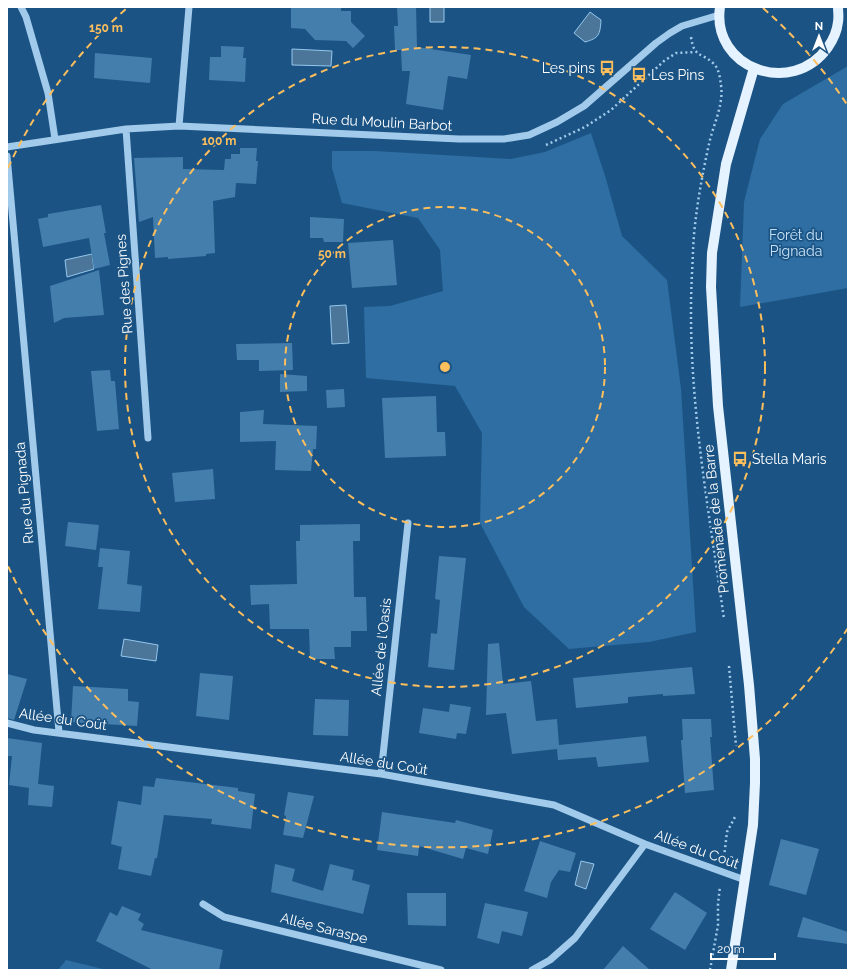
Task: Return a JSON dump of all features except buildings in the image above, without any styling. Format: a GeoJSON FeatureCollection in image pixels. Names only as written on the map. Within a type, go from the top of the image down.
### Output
{"type":"FeatureCollection","features":[{"type":"Feature","properties":{"kind":"main road"},"geometry":{"type":"LineString","coordinates":[[720,11],[722,31],[729,47],[740,59],[754,68],[772,73],[790,73],[808,66],[822,56],[833,41],[838,23],[838,7]]}},
{"type":"Feature","properties":{"kind":"main road","name":"Promenade de la Barre"},"geometry":{"type":"LineString","coordinates":[[731,970],[753,825],[755,760],[749,685],[718,406],[711,287],[712,253],[726,164],[754,68]]}},
{"type":"Feature","properties":{"kind":"street"},"geometry":{"type":"LineString","coordinates":[[20,7],[26,17],[48,93],[55,139]]}},
{"type":"Feature","properties":{"kind":"street"},"geometry":{"type":"LineString","coordinates":[[179,126],[189,7]]}},
{"type":"Feature","properties":{"kind":"street","name":"Rue du Moulin Barbot"},"geometry":{"type":"LineString","coordinates":[[7,148],[55,139],[126,129],[179,126],[459,139],[504,139],[529,135],[557,122],[584,106],[656,43],[682,26],[720,11]]}},
{"type":"Feature","properties":{"kind":"street","name":"Rue des Pignes"},"geometry":{"type":"LineString","coordinates":[[126,129],[148,438]]}},
{"type":"Feature","properties":{"kind":"street","name":"Rue du Pignada"},"geometry":{"type":"LineString","coordinates":[[7,156],[59,732]]}},
{"type":"Feature","properties":{"kind":"street","name":"Allée de l'Oasis"},"geometry":{"type":"LineString","coordinates":[[381,774],[408,523]]}},
{"type":"Feature","properties":{"kind":"street","name":"Allée du Coût"},"geometry":{"type":"LineString","coordinates":[[7,723],[34,730],[381,774],[554,805],[645,844],[745,880]]}},
{"type":"Feature","properties":{"kind":"street"},"geometry":{"type":"LineString","coordinates":[[532,970],[550,960],[575,938],[645,844]]}},
{"type":"Feature","properties":{"kind":"street","name":"Allée Saraspe"},"geometry":{"type":"LineString","coordinates":[[203,904],[224,917],[441,970]]}},
{"type":"Feature","properties":{"kind":"path"},"geometry":{"type":"LineString","coordinates":[[710,970],[718,924],[718,904]]}},
{"type":"Feature","properties":{"kind":"green space","name":"Forêt du Pignada"},"geometry":{"type":"Polygon","coordinates":[[[848,66],[848,288],[740,307],[744,202],[760,139],[783,104],[848,66]]]}},
{"type":"Feature","properties":{"kind":"green space"},"geometry":{"type":"Polygon","coordinates":[[[591,133],[622,236],[667,280],[681,389],[696,632],[649,642],[569,649],[524,607],[480,523],[482,433],[455,386],[366,378],[364,307],[390,306],[443,291],[440,250],[418,218],[342,203],[332,168],[332,151],[375,151],[511,159],[545,152],[591,133]]]}},
{"type":"Feature","properties":{"kind":"green space"},"geometry":{"type":"Polygon","coordinates":[[[66,960],[107,970],[58,970],[66,960]]]}},
{"type":"Feature","properties":{"kind":"shaded area"},"geometry":{"type":"Polygon","coordinates":[[[430,7],[444,7],[444,22],[430,22],[430,7]]]}},
{"type":"Feature","properties":{"kind":"shaded area"},"geometry":{"type":"Polygon","coordinates":[[[590,12],[601,20],[600,29],[596,37],[585,42],[574,33],[590,12]]]}},
{"type":"Feature","properties":{"kind":"shaded area"},"geometry":{"type":"Polygon","coordinates":[[[292,49],[332,51],[331,66],[292,65],[292,49]]]}},
{"type":"Feature","properties":{"kind":"shaded area"},"geometry":{"type":"Polygon","coordinates":[[[92,254],[94,269],[67,277],[65,260],[92,254]]]}},
{"type":"Feature","properties":{"kind":"shaded area"},"geometry":{"type":"Polygon","coordinates":[[[346,305],[349,343],[332,344],[330,306],[346,305]]]}},
{"type":"Feature","properties":{"kind":"shaded area"},"geometry":{"type":"Polygon","coordinates":[[[124,639],[158,645],[156,661],[121,656],[124,639]]]}},
{"type":"Feature","properties":{"kind":"shaded area"},"geometry":{"type":"Polygon","coordinates":[[[581,861],[594,864],[586,889],[575,885],[581,861]]]}},
{"type":"Feature","properties":{"kind":"place","name":"Les pins"},"geometry":{"type":"Point","coordinates":[607,68]}},
{"type":"Feature","properties":{"kind":"place","name":"Les Pins"},"geometry":{"type":"Point","coordinates":[639,75]}},
{"type":"Feature","properties":{"kind":"place","name":"Stella Maris"},"geometry":{"type":"Point","coordinates":[740,459]}}]}
